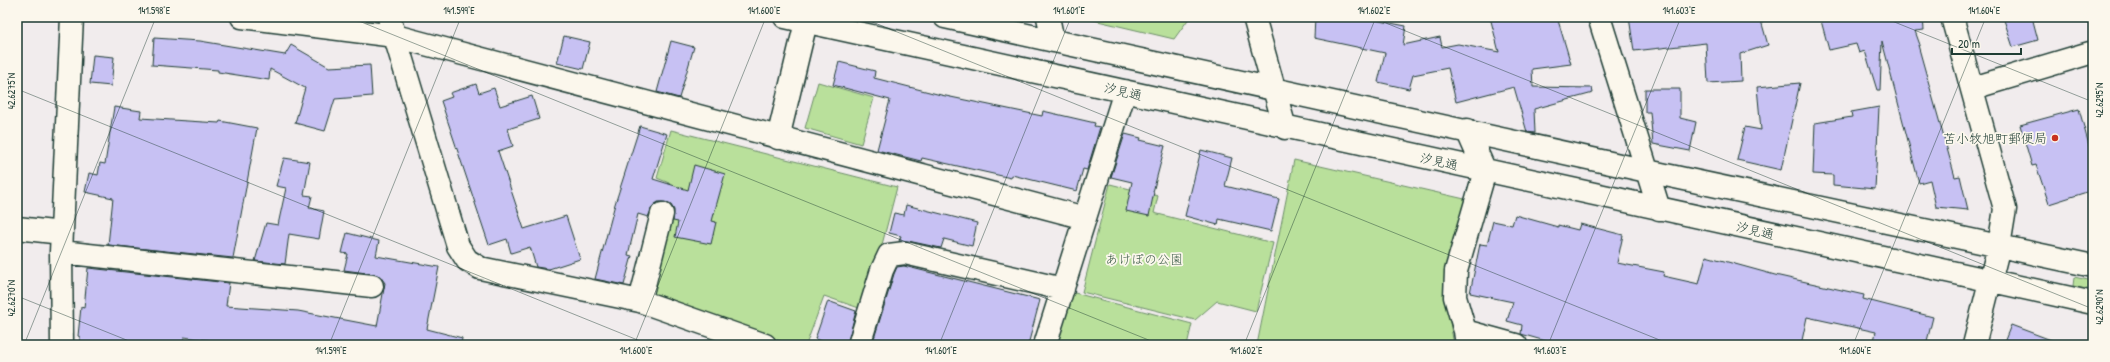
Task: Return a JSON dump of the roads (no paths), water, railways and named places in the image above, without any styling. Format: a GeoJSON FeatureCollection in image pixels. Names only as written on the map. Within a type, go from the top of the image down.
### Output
{"type":"FeatureCollection","features":[{"type":"Feature","properties":{"kind":"street"},"geometry":{"type":"LineString","coordinates":[[62,345],[62,242],[72,17]]}},
{"type":"Feature","properties":{"kind":"street"},"geometry":{"type":"LineString","coordinates":[[242,17],[392,27],[778,138],[1085,218]]}},
{"type":"Feature","properties":{"kind":"street","name":"汐見通"},"geometry":{"type":"LineString","coordinates":[[785,17],[806,19],[1285,128],[1990,282],[2093,303]]}},
{"type":"Feature","properties":{"kind":"street"},"geometry":{"type":"LineString","coordinates":[[945,17],[1467,130],[1647,171],[2093,266]]}},
{"type":"Feature","properties":{"kind":"street"},"geometry":{"type":"LineString","coordinates":[[1048,17],[1053,40]]}},
{"type":"Feature","properties":{"kind":"street"},"geometry":{"type":"LineString","coordinates":[[1254,17],[1285,128]]}},
{"type":"Feature","properties":{"kind":"street"},"geometry":{"type":"LineString","coordinates":[[1599,17],[1659,209]]}},
{"type":"Feature","properties":{"kind":"street"},"geometry":{"type":"LineString","coordinates":[[1952,17],[1973,88],[2005,209],[1999,246],[1974,345]]}},
{"type":"Feature","properties":{"kind":"street"},"geometry":{"type":"LineString","coordinates":[[778,138],[806,19]]}},
{"type":"Feature","properties":{"kind":"street"},"geometry":{"type":"LineString","coordinates":[[392,27],[458,246],[467,260],[480,268],[640,300],[765,345]]}},
{"type":"Feature","properties":{"kind":"street"},"geometry":{"type":"LineString","coordinates":[[1973,88],[2093,52]]}},
{"type":"Feature","properties":{"kind":"street"},"geometry":{"type":"LineString","coordinates":[[1046,345],[1125,91]]}},
{"type":"Feature","properties":{"kind":"street"},"geometry":{"type":"LineString","coordinates":[[1467,130],[1485,171],[1456,271],[1455,296],[1466,338],[1516,345]]}},
{"type":"Feature","properties":{"kind":"street"},"geometry":{"type":"LineString","coordinates":[[640,300],[662,214]]}},
{"type":"Feature","properties":{"kind":"street"},"geometry":{"type":"LineString","coordinates":[[17,228],[62,242],[372,286]]}},
{"type":"Feature","properties":{"kind":"street"},"geometry":{"type":"LineString","coordinates":[[859,345],[882,270],[889,255],[905,253],[1063,289]]}},
{"type":"Feature","properties":{"kind":"place","name":"苫小牧旭町郵便局"},"geometry":{"type":"Point","coordinates":[2055,138]}},
{"type":"Feature","properties":{"kind":"park label","name":"あけぼの公園"},"geometry":{"type":"Point","coordinates":[1144,259]}}]}
